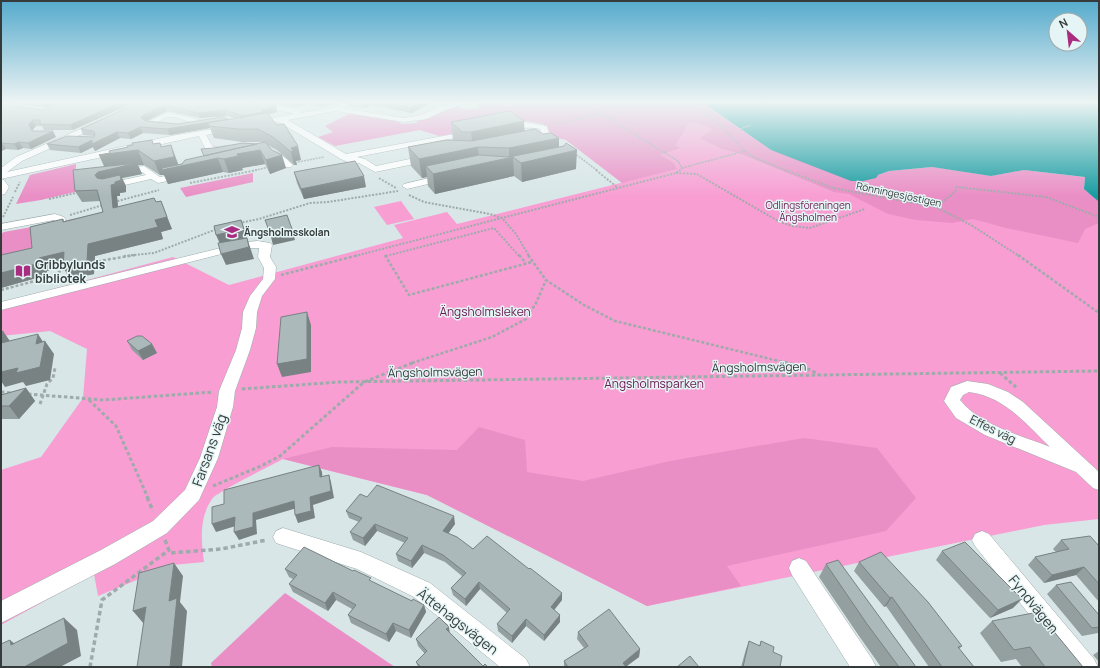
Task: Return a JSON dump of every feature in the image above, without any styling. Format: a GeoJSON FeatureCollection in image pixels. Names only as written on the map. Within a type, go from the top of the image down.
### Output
{"type":"FeatureCollection","features":[{"type":"Feature","properties":{"kind":"street"},"geometry":{"type":"LineString","coordinates":[[59,133],[87,139]]}},
{"type":"Feature","properties":{"kind":"street"},"geometry":{"type":"LineString","coordinates":[[1,172],[19,159],[77,133]]}},
{"type":"Feature","properties":{"kind":"street"},"geometry":{"type":"LineString","coordinates":[[1,176],[200,133]]}},
{"type":"Feature","properties":{"kind":"street"},"geometry":{"type":"LineString","coordinates":[[201,133],[210,150],[233,147]]}},
{"type":"Feature","properties":{"kind":"street"},"geometry":{"type":"LineString","coordinates":[[304,133],[345,157],[362,160],[375,169],[441,156]]}},
{"type":"Feature","properties":{"kind":"street"},"geometry":{"type":"LineString","coordinates":[[345,157],[473,133]]}},
{"type":"Feature","properties":{"kind":"street"},"geometry":{"type":"LineString","coordinates":[[523,145],[542,140],[545,133]]}},
{"type":"Feature","properties":{"kind":"street"},"geometry":{"type":"LineString","coordinates":[[267,149],[287,164]]}},
{"type":"Feature","properties":{"kind":"street"},"geometry":{"type":"LineString","coordinates":[[83,159],[86,170]]}},
{"type":"Feature","properties":{"kind":"street"},"geometry":{"type":"LineString","coordinates":[[113,173],[144,168],[158,180],[184,175],[186,171],[192,170]]}},
{"type":"Feature","properties":{"kind":"street"},"geometry":{"type":"LineString","coordinates":[[107,186],[154,176]]}},
{"type":"Feature","properties":{"kind":"street"},"geometry":{"type":"LineString","coordinates":[[404,188],[452,176]]}},
{"type":"Feature","properties":{"kind":"street"},"geometry":{"type":"LineString","coordinates":[[1,182],[4,187],[1,192]]}},
{"type":"Feature","properties":{"kind":"street"},"geometry":{"type":"LineString","coordinates":[[1,227],[55,217],[59,218],[65,227]]}},
{"type":"Feature","properties":{"kind":"street"},"geometry":{"type":"LineString","coordinates":[[1,306],[245,245],[258,244],[266,246],[263,255],[266,270]]}},
{"type":"Feature","properties":{"kind":"street","name":"Farsans väg"},"geometry":{"type":"LineString","coordinates":[[1,612],[108,557],[160,526],[192,495],[209,458],[225,407],[227,390],[250,328],[250,312],[266,270]]}},
{"type":"Feature","properties":{"kind":"street","name":"Effes väg"},"geometry":{"type":"LineString","coordinates":[[1082,467],[991,431],[962,414],[952,401],[957,391],[967,386],[983,388],[1002,396],[1016,406],[1099,482]]}},
{"type":"Feature","properties":{"kind":"street","name":"Ättehagsvägen"},"geometry":{"type":"LineString","coordinates":[[283,538],[361,561],[422,590],[518,667]]}},
{"type":"Feature","properties":{"kind":"street","name":"Fyndvägen"},"geometry":{"type":"LineString","coordinates":[[982,540],[1086,667]]}},
{"type":"Feature","properties":{"kind":"street"},"geometry":{"type":"LineString","coordinates":[[799,568],[864,667]]}},
{"type":"Feature","properties":{"kind":"path"},"geometry":{"type":"LineString","coordinates":[[632,133],[678,161],[682,168]]}},
{"type":"Feature","properties":{"kind":"path","name":"Rönningesjöstigen"},"geometry":{"type":"LineString","coordinates":[[728,133],[753,157],[833,188],[936,207],[971,225],[1021,257],[1099,314]]}},
{"type":"Feature","properties":{"kind":"path"},"geometry":{"type":"LineString","coordinates":[[676,173],[682,168],[745,151]]}},
{"type":"Feature","properties":{"kind":"path"},"geometry":{"type":"LineString","coordinates":[[572,152],[584,159],[619,188]]}},
{"type":"Feature","properties":{"kind":"path"},"geometry":{"type":"LineString","coordinates":[[572,158],[579,156]]}},
{"type":"Feature","properties":{"kind":"path"},"geometry":{"type":"LineString","coordinates":[[186,184],[287,164],[345,157]]}},
{"type":"Feature","properties":{"kind":"path"},"geometry":{"type":"LineString","coordinates":[[266,270],[502,218],[676,173],[697,174],[778,221],[792,226],[810,228],[865,209]]}},
{"type":"Feature","properties":{"kind":"path"},"geometry":{"type":"LineString","coordinates":[[375,175],[404,188],[424,202],[490,214],[502,218],[516,234],[532,262],[546,280],[584,305],[615,321],[671,336],[772,359],[811,370],[820,376]]}},
{"type":"Feature","properties":{"kind":"path"},"geometry":{"type":"LineString","coordinates":[[49,199],[107,186]]}},
{"type":"Feature","properties":{"kind":"path"},"geometry":{"type":"LineString","coordinates":[[936,207],[955,192],[957,187],[1046,196],[1099,217]]}},
{"type":"Feature","properties":{"kind":"path"},"geometry":{"type":"LineString","coordinates":[[238,223],[259,219],[310,203],[328,202],[404,188]]}},
{"type":"Feature","properties":{"kind":"path"},"geometry":{"type":"LineString","coordinates":[[112,202],[159,190]]}},
{"type":"Feature","properties":{"kind":"path"},"geometry":{"type":"LineString","coordinates":[[59,218],[106,204]]}},
{"type":"Feature","properties":{"kind":"path"},"geometry":{"type":"LineString","coordinates":[[86,263],[123,256],[154,253],[218,228]]}},
{"type":"Feature","properties":{"kind":"path"},"geometry":{"type":"LineString","coordinates":[[526,262],[494,228],[384,255],[408,295],[526,262],[532,262]]}},
{"type":"Feature","properties":{"kind":"path"},"geometry":{"type":"LineString","coordinates":[[1,290],[50,277],[64,268],[72,266]]}},
{"type":"Feature","properties":{"kind":"path"},"geometry":{"type":"LineString","coordinates":[[192,495],[261,466],[280,456],[364,382],[404,366],[492,338],[526,319],[536,303],[546,280]]}},
{"type":"Feature","properties":{"kind":"path"},"geometry":{"type":"LineString","coordinates":[[40,404],[47,384],[53,378],[55,368]]}},
{"type":"Feature","properties":{"kind":"path","name":"Ängsholmsvägen"},"geometry":{"type":"LineString","coordinates":[[25,394],[104,400],[340,382],[1099,371]]}},
{"type":"Feature","properties":{"kind":"path"},"geometry":{"type":"LineString","coordinates":[[1,392],[17,393]]}},
{"type":"Feature","properties":{"kind":"path"},"geometry":{"type":"LineString","coordinates":[[89,400],[116,426],[170,552],[221,549],[283,538]]}},
{"type":"Feature","properties":{"kind":"path"},"geometry":{"type":"LineString","coordinates":[[90,667],[102,600],[169,550]]}},
{"type":"Feature","properties":{"kind":"green space","name":"Ängsholmsparken"},"geometry":{"type":"Polygon","coordinates":[[[683,133],[708,133],[701,138],[721,149],[740,154],[833,192],[851,181],[932,167],[991,176],[1024,170],[1084,189],[1099,202],[1099,519],[1044,525],[647,606],[427,495],[283,459],[233,485],[212,499],[203,521],[202,545],[204,562],[173,565],[98,596],[94,574],[1,625],[1,470],[41,457],[83,398],[87,349],[50,331],[1,336],[1,303],[173,257],[229,285],[403,238],[394,225],[447,212],[457,224],[676,169],[673,162],[661,155],[681,148],[676,145],[683,133]]]}},
{"type":"Feature","properties":{"kind":"green space"},"geometry":{"type":"Polygon","coordinates":[[[401,201],[414,219],[387,225],[374,207],[401,201]]]}},
{"type":"Feature","properties":{"kind":"shaded area"},"geometry":{"type":"Polygon","coordinates":[[[329,133],[403,133],[335,146],[318,137],[329,133]]]}},
{"type":"Feature","properties":{"kind":"shaded area"},"geometry":{"type":"Polygon","coordinates":[[[430,133],[456,133],[439,136],[430,133]]]}},
{"type":"Feature","properties":{"kind":"shaded area"},"geometry":{"type":"Polygon","coordinates":[[[551,133],[683,133],[676,145],[681,148],[661,155],[673,162],[677,169],[622,183],[566,140],[554,137],[551,133]]]}},
{"type":"Feature","properties":{"kind":"shaded area"},"geometry":{"type":"Polygon","coordinates":[[[707,133],[746,133],[771,150],[878,175],[889,171],[932,167],[991,176],[1024,170],[1085,177],[1084,189],[1099,202],[1099,223],[1085,229],[1078,243],[1006,228],[973,219],[952,223],[916,220],[888,214],[849,194],[833,192],[740,154],[721,149],[700,138],[707,133]]]}},
{"type":"Feature","properties":{"kind":"shaded area"},"geometry":{"type":"Polygon","coordinates":[[[76,164],[75,192],[16,204],[30,175],[76,164]]]}},
{"type":"Feature","properties":{"kind":"shaded area"},"geometry":{"type":"Polygon","coordinates":[[[253,173],[253,182],[186,197],[180,188],[253,173]]]}},
{"type":"Feature","properties":{"kind":"shaded area"},"geometry":{"type":"Polygon","coordinates":[[[37,226],[39,260],[1,270],[1,234],[4,232],[37,226]]]}},
{"type":"Feature","properties":{"kind":"shaded area"},"geometry":{"type":"Polygon","coordinates":[[[479,427],[525,440],[527,472],[583,481],[670,461],[804,438],[877,448],[916,498],[886,531],[727,566],[741,586],[647,606],[427,495],[283,459],[332,447],[457,450],[479,427]]]}},
{"type":"Feature","properties":{"kind":"shaded area"},"geometry":{"type":"Polygon","coordinates":[[[285,593],[395,667],[212,667],[211,663],[285,593]]]}},
{"type":"Feature","properties":{"kind":"water"},"geometry":{"type":"Polygon","coordinates":[[[747,133],[1099,133],[1099,202],[1084,189],[1085,177],[1024,170],[991,176],[932,167],[889,171],[878,175],[876,178],[863,181],[851,181],[771,150],[747,133]]]}},
{"type":"Feature","properties":{"kind":"building"},"geometry":{"type":"Polygon","coordinates":[[[1,133],[48,133],[28,143],[19,142],[14,144],[1,144],[1,133]]]}},
{"type":"Feature","properties":{"kind":"building"},"geometry":{"type":"Polygon","coordinates":[[[95,133],[115,133],[92,144],[92,140],[78,147],[47,144],[67,136],[94,137],[95,133]]]}},
{"type":"Feature","properties":{"kind":"building"},"geometry":{"type":"Polygon","coordinates":[[[266,133],[290,133],[298,146],[291,148],[293,151],[291,152],[273,137],[266,133]]]}},
{"type":"Feature","properties":{"kind":"building"},"geometry":{"type":"Polygon","coordinates":[[[513,133],[551,133],[559,138],[509,148],[478,147],[419,159],[408,147],[446,140],[472,141],[513,133]]]}},
{"type":"Feature","properties":{"kind":"building"},"geometry":{"type":"Polygon","coordinates":[[[152,140],[153,144],[160,143],[161,147],[171,145],[174,156],[154,161],[138,150],[99,155],[128,147],[127,146],[133,145],[132,143],[152,140]]]}},
{"type":"Feature","properties":{"kind":"building"},"geometry":{"type":"Polygon","coordinates":[[[265,142],[272,150],[282,155],[266,160],[260,150],[237,154],[238,156],[224,159],[218,158],[162,170],[162,168],[182,164],[185,160],[265,142]]]}},
{"type":"Feature","properties":{"kind":"building"},"geometry":{"type":"Polygon","coordinates":[[[243,143],[257,144],[204,156],[201,149],[214,148],[243,143]]]}},
{"type":"Feature","properties":{"kind":"building"},"geometry":{"type":"Polygon","coordinates":[[[566,143],[577,150],[521,163],[513,157],[433,174],[426,166],[479,155],[509,157],[564,146],[566,143]]]}},
{"type":"Feature","properties":{"kind":"building"},"geometry":{"type":"Polygon","coordinates":[[[355,161],[364,176],[301,189],[294,172],[355,161]]]}},
{"type":"Feature","properties":{"kind":"building"},"geometry":{"type":"Polygon","coordinates":[[[137,163],[98,172],[95,175],[97,178],[102,179],[120,175],[121,180],[111,185],[113,208],[154,198],[156,202],[161,201],[167,217],[155,220],[158,227],[88,244],[87,261],[63,267],[64,252],[39,258],[40,263],[1,273],[1,255],[32,248],[30,227],[63,219],[63,222],[103,212],[97,190],[75,191],[73,170],[137,163]]]}},
{"type":"Feature","properties":{"kind":"building"},"geometry":{"type":"Polygon","coordinates":[[[287,215],[292,229],[270,233],[265,220],[287,215]]]}},
{"type":"Feature","properties":{"kind":"building"},"geometry":{"type":"Polygon","coordinates":[[[241,220],[244,229],[216,235],[214,226],[241,220]]]}},
{"type":"Feature","properties":{"kind":"building"},"geometry":{"type":"Polygon","coordinates":[[[247,238],[249,247],[221,254],[218,243],[247,238]]]}},
{"type":"Feature","properties":{"kind":"building"},"geometry":{"type":"Polygon","coordinates":[[[307,312],[307,359],[277,364],[281,317],[307,312]]]}},
{"type":"Feature","properties":{"kind":"building"},"geometry":{"type":"Polygon","coordinates":[[[38,334],[36,344],[45,341],[40,367],[16,373],[18,368],[1,372],[1,343],[38,334]]]}},
{"type":"Feature","properties":{"kind":"building"},"geometry":{"type":"Polygon","coordinates":[[[137,336],[142,336],[152,344],[138,351],[127,341],[137,336]]]}},
{"type":"Feature","properties":{"kind":"building"},"geometry":{"type":"Polygon","coordinates":[[[26,388],[9,406],[1,406],[1,395],[26,388]]]}},
{"type":"Feature","properties":{"kind":"building"},"geometry":{"type":"Polygon","coordinates":[[[319,465],[320,477],[329,475],[331,491],[310,497],[311,511],[295,515],[294,501],[253,513],[253,527],[234,532],[235,517],[212,524],[212,507],[224,504],[224,490],[319,465]]]}},
{"type":"Feature","properties":{"kind":"building"},"geometry":{"type":"Polygon","coordinates":[[[377,485],[454,516],[443,531],[457,537],[473,549],[487,536],[562,593],[551,607],[560,615],[544,635],[526,619],[512,636],[497,624],[510,609],[479,582],[465,599],[451,588],[466,573],[443,555],[422,545],[411,561],[396,554],[408,538],[375,524],[363,538],[350,532],[362,518],[346,511],[360,494],[367,497],[377,485]]]}},
{"type":"Feature","properties":{"kind":"building"},"geometry":{"type":"Polygon","coordinates":[[[1090,536],[1099,546],[1099,584],[1084,567],[1052,575],[1035,557],[1069,549],[1061,540],[1090,536]]]}},
{"type":"Feature","properties":{"kind":"building"},"geometry":{"type":"Polygon","coordinates":[[[965,542],[1022,599],[998,610],[942,551],[965,542]]]}},
{"type":"Feature","properties":{"kind":"building"},"geometry":{"type":"Polygon","coordinates":[[[304,547],[353,571],[354,570],[371,578],[369,580],[412,601],[413,599],[424,605],[409,630],[393,623],[386,634],[348,615],[356,605],[333,592],[325,603],[289,584],[297,575],[285,569],[304,547]]]}},
{"type":"Feature","properties":{"kind":"building"},"geometry":{"type":"Polygon","coordinates":[[[881,552],[928,602],[962,646],[958,647],[974,667],[942,667],[892,597],[890,598],[859,562],[881,552]]]}},
{"type":"Feature","properties":{"kind":"building"},"geometry":{"type":"Polygon","coordinates":[[[838,560],[916,667],[899,667],[867,624],[826,564],[838,560]]]}},
{"type":"Feature","properties":{"kind":"building"},"geometry":{"type":"Polygon","coordinates":[[[174,563],[169,601],[177,598],[170,667],[137,667],[146,607],[133,611],[139,573],[174,563]]]}},
{"type":"Feature","properties":{"kind":"building"},"geometry":{"type":"Polygon","coordinates":[[[1071,582],[1099,615],[1099,627],[1092,628],[1056,585],[1071,582]]]}},
{"type":"Feature","properties":{"kind":"building"},"geometry":{"type":"Polygon","coordinates":[[[609,609],[640,649],[623,663],[626,667],[568,667],[564,661],[588,646],[578,632],[609,609]]]}},
{"type":"Feature","properties":{"kind":"building"},"geometry":{"type":"Polygon","coordinates":[[[1038,612],[1083,667],[1045,667],[1030,647],[1014,650],[992,621],[1038,612]]]}},
{"type":"Feature","properties":{"kind":"building"},"geometry":{"type":"Polygon","coordinates":[[[439,617],[449,627],[446,629],[483,666],[485,664],[488,667],[421,667],[416,662],[427,651],[416,639],[439,617]]]}},
{"type":"Feature","properties":{"kind":"building"},"geometry":{"type":"Polygon","coordinates":[[[64,618],[68,643],[24,667],[1,667],[1,644],[10,640],[11,645],[64,618]]]}},
{"type":"Feature","properties":{"kind":"building"},"geometry":{"type":"Polygon","coordinates":[[[749,641],[760,646],[761,641],[774,647],[773,652],[782,656],[780,667],[743,667],[749,641]]]}},
{"type":"Feature","properties":{"kind":"building"},"geometry":{"type":"Polygon","coordinates":[[[690,656],[699,667],[677,667],[690,656]]]}},
{"type":"Feature","properties":{"kind":"place","name":"Ängsholmsskolan"},"geometry":{"type":"Point","coordinates":[232,232]}},
{"type":"Feature","properties":{"kind":"place","name":"Gribbylunds bibliotek"},"geometry":{"type":"Point","coordinates":[23,271]}},
{"type":"Feature","properties":{"kind":"park label","name":"Odlingsföreningen Ängsholmen"},"geometry":{"type":"Point","coordinates":[808,210]}},
{"type":"Feature","properties":{"kind":"park label","name":"Ängsholmsleken"},"geometry":{"type":"Point","coordinates":[485,311]}}]}
